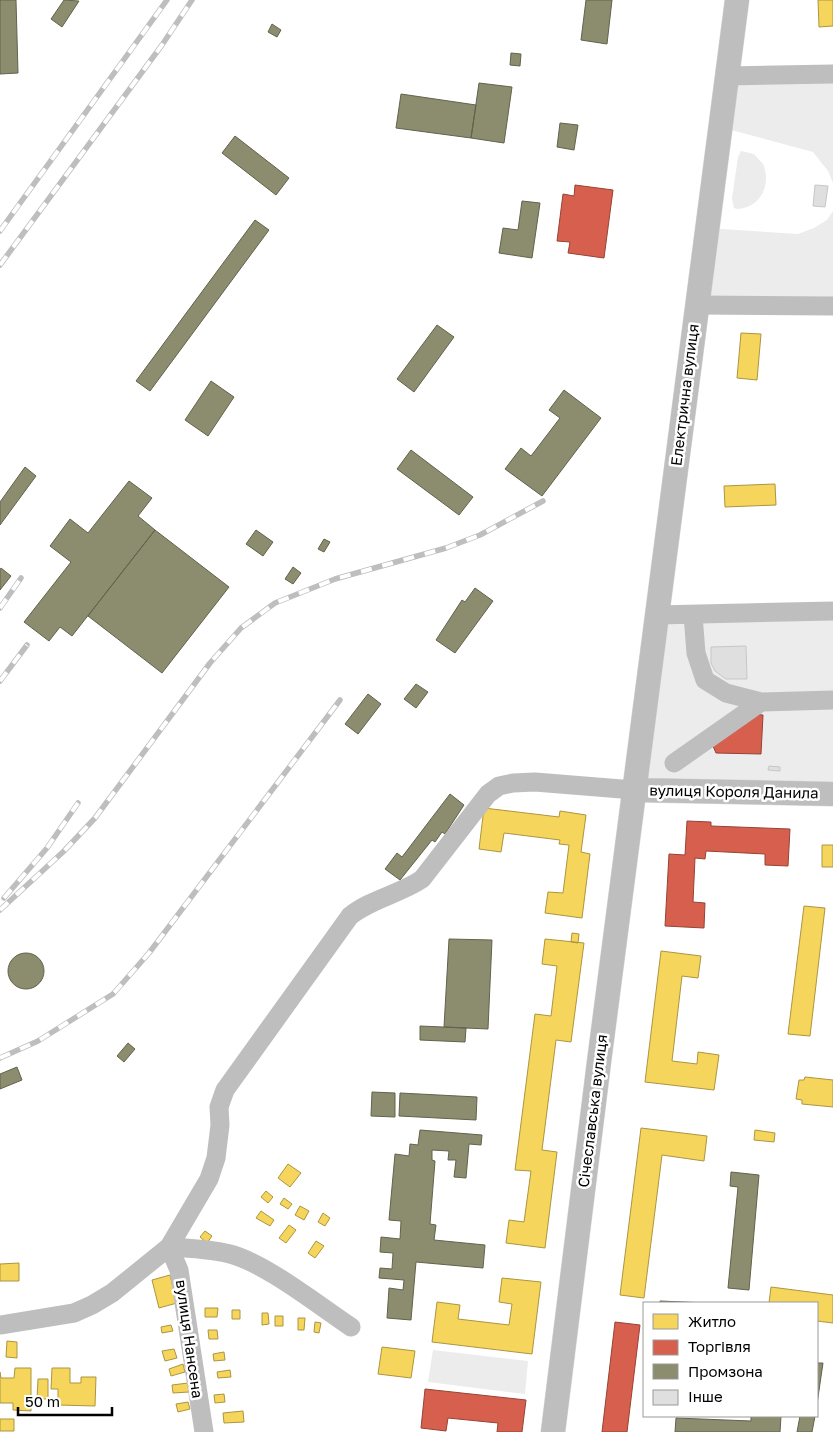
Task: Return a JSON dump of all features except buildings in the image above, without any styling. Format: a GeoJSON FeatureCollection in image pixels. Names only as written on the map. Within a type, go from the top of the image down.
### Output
{"type":"FeatureCollection","features":[{"type":"Feature","properties":{"kind":"main road","name":"Електрична вулиця"},"geometry":{"type":"LineString","coordinates":[[634,790],[737,0]]}},
{"type":"Feature","properties":{"kind":"main road","name":"вулиця Короля Данила"},"geometry":{"type":"LineString","coordinates":[[634,790],[833,794]]}},
{"type":"Feature","properties":{"kind":"main road","name":"Січеславська вулиця"},"geometry":{"type":"LineString","coordinates":[[553,1432],[634,790]]}},
{"type":"Feature","properties":{"kind":"street"},"geometry":{"type":"LineString","coordinates":[[727,76],[833,74]]}},
{"type":"Feature","properties":{"kind":"street"},"geometry":{"type":"LineString","coordinates":[[696,305],[833,306]]}},
{"type":"Feature","properties":{"kind":"street"},"geometry":{"type":"LineString","coordinates":[[656,616],[833,611]]}},
{"type":"Feature","properties":{"kind":"street"},"geometry":{"type":"LineString","coordinates":[[692,615],[696,653],[705,680],[726,692],[761,702],[833,700]]}},
{"type":"Feature","properties":{"kind":"street"},"geometry":{"type":"LineString","coordinates":[[674,763],[761,702]]}},
{"type":"Feature","properties":{"kind":"street"},"geometry":{"type":"LineString","coordinates":[[0,1325],[74,1313],[92,1305],[112,1293],[169,1247],[209,1179],[216,1158],[220,1125],[219,1106],[225,1090],[350,916],[358,910],[408,888],[422,879],[488,794],[500,786],[513,783],[535,782],[634,790]]}},
{"type":"Feature","properties":{"kind":"street"},"geometry":{"type":"LineString","coordinates":[[169,1247],[204,1249],[250,1261],[351,1327]]}},
{"type":"Feature","properties":{"kind":"street","name":"вулиця Нансена"},"geometry":{"type":"LineString","coordinates":[[169,1247],[179,1270],[204,1432]]}},
{"type":"Feature","properties":{"kind":"shaded area"},"geometry":{"type":"Polygon","coordinates":[[[833,74],[833,183],[828,171],[813,152],[720,127],[727,76],[833,74]]]}},
{"type":"Feature","properties":{"kind":"shaded area"},"geometry":{"type":"Polygon","coordinates":[[[741,151],[754,154],[763,164],[766,180],[765,187],[758,200],[745,208],[737,209],[734,208],[732,198],[738,157],[741,151]]]}},
{"type":"Feature","properties":{"kind":"shaded area"},"geometry":{"type":"Polygon","coordinates":[[[833,211],[833,306],[696,305],[706,228],[798,234],[814,228],[827,220],[833,211]]]}},
{"type":"Feature","properties":{"kind":"shaded area"},"geometry":{"type":"Polygon","coordinates":[[[833,611],[833,794],[634,790],[656,615],[833,611]]]}},
{"type":"Feature","properties":{"kind":"shaded area"},"geometry":{"type":"Polygon","coordinates":[[[433,1350],[528,1361],[525,1394],[428,1382],[433,1350]]]}},
{"type":"Feature","properties":{"kind":"railway"},"geometry":{"type":"LineString","coordinates":[[0,231],[167,0]]}},
{"type":"Feature","properties":{"kind":"railway"},"geometry":{"type":"LineString","coordinates":[[0,265],[162,45],[192,0]]}},
{"type":"Feature","properties":{"kind":"railway"},"geometry":{"type":"LineString","coordinates":[[0,910],[64,851],[95,818],[210,663],[241,628],[275,603],[335,579],[446,548],[480,535],[543,501]]}},
{"type":"Feature","properties":{"kind":"railway"},"geometry":{"type":"LineString","coordinates":[[0,608],[21,578]]}},
{"type":"Feature","properties":{"kind":"railway"},"geometry":{"type":"LineString","coordinates":[[0,681],[27,645]]}},
{"type":"Feature","properties":{"kind":"railway"},"geometry":{"type":"LineString","coordinates":[[0,1058],[38,1041],[113,994],[149,953],[340,700]]}},
{"type":"Feature","properties":{"kind":"railway"},"geometry":{"type":"LineString","coordinates":[[4,898],[47,848],[78,803]]}}]}
